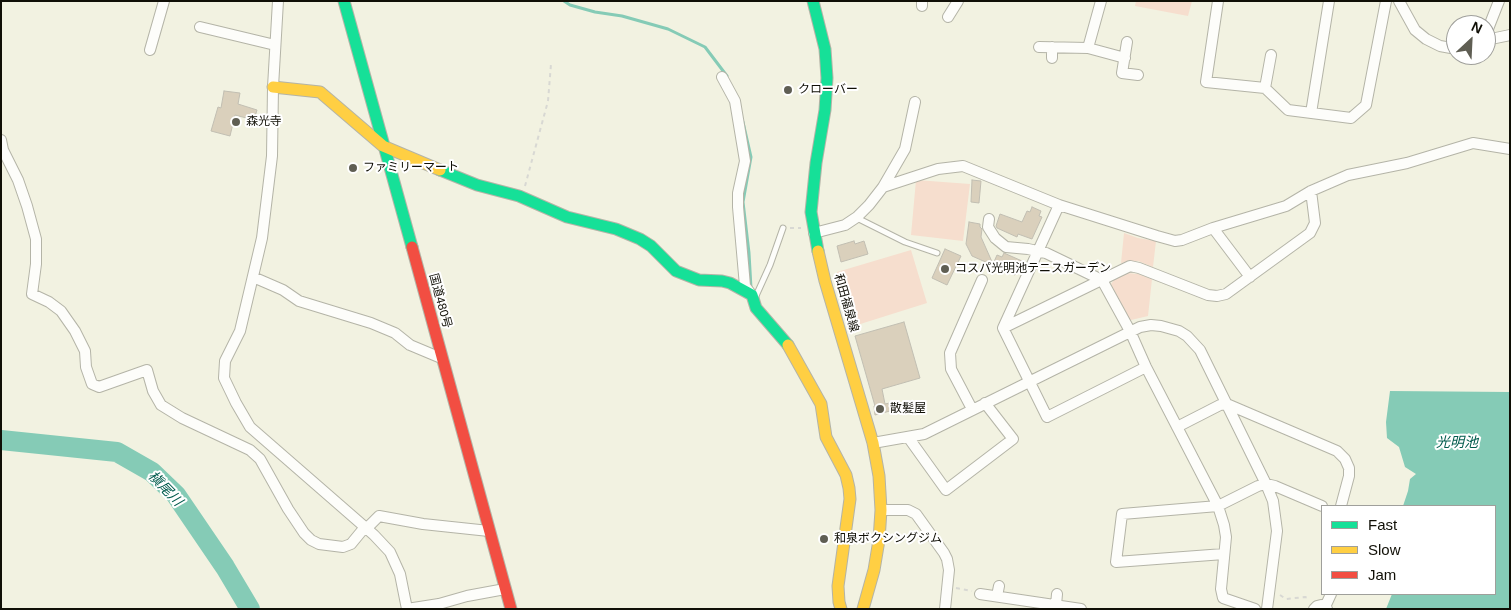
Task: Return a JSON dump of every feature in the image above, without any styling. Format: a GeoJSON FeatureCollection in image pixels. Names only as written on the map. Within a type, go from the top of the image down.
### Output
{"type":"FeatureCollection","features":[{"type":"Feature","properties":{"kind":"main road","name":"国道480号"},"geometry":{"type":"LineString","coordinates":[[344,1],[510,609]]}},
{"type":"Feature","properties":{"kind":"main road","name":"和田福泉線"},"geometry":{"type":"LineString","coordinates":[[813,1],[825,49],[827,78],[825,110],[812,193],[810,231],[873,443],[879,476],[881,510],[879,540],[874,570],[860,608]]}},
{"type":"Feature","properties":{"kind":"main road"},"geometry":{"type":"LineString","coordinates":[[273,87],[320,92],[383,146],[477,185],[522,198],[567,217],[616,229],[651,246],[676,271],[699,280],[730,283],[753,298],[756,308],[790,347],[821,404],[826,437],[846,475],[850,499],[838,586],[841,609]]}},
{"type":"Feature","properties":{"kind":"street"},"geometry":{"type":"LineString","coordinates":[[278,1],[273,87],[272,156],[262,238],[240,331],[225,361],[224,378],[250,427],[284,455],[390,552],[400,574],[407,609],[505,589]]}},
{"type":"Feature","properties":{"kind":"street"},"geometry":{"type":"LineString","coordinates":[[948,16],[958,1]]}},
{"type":"Feature","properties":{"kind":"street"},"geometry":{"type":"LineString","coordinates":[[1088,48],[1101,1]]}},
{"type":"Feature","properties":{"kind":"street"},"geometry":{"type":"LineString","coordinates":[[1218,1],[1206,82],[1265,88],[1288,110],[1351,118],[1366,105],[1386,1]]}},
{"type":"Feature","properties":{"kind":"street"},"geometry":{"type":"LineString","coordinates":[[1311,113],[1329,1]]}},
{"type":"Feature","properties":{"kind":"street"},"geometry":{"type":"LineString","coordinates":[[1399,1],[1415,30],[1426,39],[1446,47]]}},
{"type":"Feature","properties":{"kind":"street"},"geometry":{"type":"LineString","coordinates":[[1493,15],[1499,1]]}},
{"type":"Feature","properties":{"kind":"street"},"geometry":{"type":"LineString","coordinates":[[150,50],[161,2]]}},
{"type":"Feature","properties":{"kind":"street"},"geometry":{"type":"LineString","coordinates":[[200,27],[276,45]]}},
{"type":"Feature","properties":{"kind":"street"},"geometry":{"type":"LineString","coordinates":[[1496,38],[1510,35]]}},
{"type":"Feature","properties":{"kind":"street"},"geometry":{"type":"LineString","coordinates":[[1127,42],[1122,73],[1138,75]]}},
{"type":"Feature","properties":{"kind":"street"},"geometry":{"type":"LineString","coordinates":[[1039,47],[1052,53],[1088,48],[1125,58]]}},
{"type":"Feature","properties":{"kind":"street"},"geometry":{"type":"LineString","coordinates":[[1265,88],[1271,55]]}},
{"type":"Feature","properties":{"kind":"street"},"geometry":{"type":"LineString","coordinates":[[722,77],[735,100],[745,161],[738,194],[738,207],[745,286],[753,298]]}},
{"type":"Feature","properties":{"kind":"street"},"geometry":{"type":"LineString","coordinates":[[810,231],[846,225],[869,205],[883,187],[905,149],[915,102]]}},
{"type":"Feature","properties":{"kind":"street"},"geometry":{"type":"LineString","coordinates":[[1,140],[3,150],[18,180],[36,239],[36,264],[32,294],[49,302],[61,311],[70,324],[85,351],[86,367],[92,384],[99,387],[147,370],[153,391],[161,405],[182,418],[250,450],[260,459],[304,533],[318,544],[343,547],[351,544],[379,516],[423,524],[489,531]]}},
{"type":"Feature","properties":{"kind":"street"},"geometry":{"type":"LineString","coordinates":[[883,187],[938,169],[963,166],[1059,205],[1176,241],[1286,206],[1311,191],[1348,175],[1407,163],[1474,143],[1510,149]]}},
{"type":"Feature","properties":{"kind":"street"},"geometry":{"type":"LineString","coordinates":[[1003,328],[1130,266],[1208,295],[1226,294],[1310,233],[1314,223],[1311,191]]}},
{"type":"Feature","properties":{"kind":"street"},"geometry":{"type":"LineString","coordinates":[[1003,328],[1059,205]]}},
{"type":"Feature","properties":{"kind":"street"},"geometry":{"type":"LineString","coordinates":[[989,219],[988,227],[1000,243],[1006,246],[1046,253],[1102,280],[1130,331],[1146,367],[1218,506],[1226,538],[1221,589],[1223,598],[1255,609]]}},
{"type":"Feature","properties":{"kind":"street"},"geometry":{"type":"LineString","coordinates":[[1213,228],[1250,277]]}},
{"type":"Feature","properties":{"kind":"street"},"geometry":{"type":"LineString","coordinates":[[253,277],[283,290],[299,301],[371,323],[394,333],[410,345],[441,358]]}},
{"type":"Feature","properties":{"kind":"street"},"geometry":{"type":"LineString","coordinates":[[972,409],[951,369],[950,353],[982,280]]}},
{"type":"Feature","properties":{"kind":"street"},"geometry":{"type":"LineString","coordinates":[[873,443],[924,434],[1140,327],[1161,326],[1179,331],[1187,336],[1200,350],[1273,501],[1277,531],[1267,609]]}},
{"type":"Feature","properties":{"kind":"street"},"geometry":{"type":"LineString","coordinates":[[1003,328],[1047,417],[1146,367]]}},
{"type":"Feature","properties":{"kind":"street"},"geometry":{"type":"LineString","coordinates":[[908,437],[946,490],[1013,439],[985,403]]}},
{"type":"Feature","properties":{"kind":"street"},"geometry":{"type":"LineString","coordinates":[[1177,427],[1220,405],[1227,404],[1337,451],[1345,459],[1349,468],[1349,476],[1341,505]]}},
{"type":"Feature","properties":{"kind":"street"},"geometry":{"type":"LineString","coordinates":[[1224,554],[1116,562],[1122,514],[1218,506],[1258,486],[1266,484],[1321,506]]}},
{"type":"Feature","properties":{"kind":"street"},"geometry":{"type":"LineString","coordinates":[[881,510],[908,510],[916,514],[947,559],[949,570],[945,609]]}},
{"type":"Feature","properties":{"kind":"street"},"geometry":{"type":"LineString","coordinates":[[980,594],[998,591],[1081,609]]}},
{"type":"Feature","properties":{"kind":"street"},"geometry":{"type":"LineString","coordinates":[[1056,605],[1057,594]]}},
{"type":"Feature","properties":{"kind":"street"},"geometry":{"type":"LineString","coordinates":[[1321,608],[1330,595]]}},
{"type":"Feature","properties":{"kind":"lane"},"geometry":{"type":"LineString","coordinates":[[857,217],[905,242],[936,253]]}},
{"type":"Feature","properties":{"kind":"lane"},"geometry":{"type":"LineString","coordinates":[[753,298],[770,265],[783,228]]}},
{"type":"Feature","properties":{"kind":"path"},"geometry":{"type":"LineString","coordinates":[[522,198],[548,101],[551,64]]}},
{"type":"Feature","properties":{"kind":"path"},"geometry":{"type":"LineString","coordinates":[[783,228],[810,231]]}},
{"type":"Feature","properties":{"kind":"path"},"geometry":{"type":"LineString","coordinates":[[947,587],[979,592],[980,594]]}},
{"type":"Feature","properties":{"kind":"path"},"geometry":{"type":"LineString","coordinates":[[1276,592],[1286,599],[1305,597],[1321,608]]}},
{"type":"Feature","properties":{"kind":"shaded area"},"geometry":{"type":"Polygon","coordinates":[[[1136,1],[1192,1],[1188,16],[1135,6],[1136,1]]]}},
{"type":"Feature","properties":{"kind":"shaded area"},"geometry":{"type":"Polygon","coordinates":[[[916,180],[970,184],[963,241],[911,235],[916,180]]]}},
{"type":"Feature","properties":{"kind":"shaded area"},"geometry":{"type":"Polygon","coordinates":[[[1124,233],[1156,241],[1153,267],[1138,261],[1121,263],[1124,233]]]}},
{"type":"Feature","properties":{"kind":"shaded area"},"geometry":{"type":"Polygon","coordinates":[[[911,250],[927,303],[854,326],[837,272],[911,250]]]}},
{"type":"Feature","properties":{"kind":"shaded area"},"geometry":{"type":"Polygon","coordinates":[[[1127,273],[1138,274],[1152,279],[1148,316],[1131,320],[1127,318],[1111,284],[1114,280],[1127,273]]]}},
{"type":"Feature","properties":{"kind":"water","name":"光明池"},"geometry":{"type":"Polygon","coordinates":[[[1390,391],[1510,392],[1510,609],[1386,609],[1392,595],[1496,595],[1496,505],[1403,505],[1410,479],[1416,474],[1405,467],[1399,447],[1387,438],[1386,422],[1390,391]]]}},
{"type":"Feature","properties":{"kind":"building"},"geometry":{"type":"Polygon","coordinates":[[[224,91],[240,93],[238,104],[257,110],[254,120],[235,115],[230,136],[211,131],[218,107],[221,108],[224,91]]]}},
{"type":"Feature","properties":{"kind":"building"},"geometry":{"type":"Polygon","coordinates":[[[972,180],[981,181],[979,203],[971,202],[972,180]]]}},
{"type":"Feature","properties":{"kind":"building"},"geometry":{"type":"Polygon","coordinates":[[[1032,207],[1041,211],[1039,216],[1042,217],[1032,239],[1018,234],[1017,237],[997,228],[1000,214],[1022,222],[1027,211],[1030,212],[1032,207]]]}},
{"type":"Feature","properties":{"kind":"building"},"geometry":{"type":"Polygon","coordinates":[[[969,222],[980,224],[982,229],[981,237],[993,264],[997,255],[1002,257],[1004,253],[1022,261],[1015,275],[972,256],[966,244],[969,222]]]}},
{"type":"Feature","properties":{"kind":"building"},"geometry":{"type":"Polygon","coordinates":[[[854,241],[855,244],[864,241],[868,254],[841,262],[837,246],[854,241]]]}},
{"type":"Feature","properties":{"kind":"building","name":"コスパ光明池テニスガーデン"},"geometry":{"type":"Polygon","coordinates":[[[945,249],[961,256],[947,285],[932,278],[945,249]]]}},
{"type":"Feature","properties":{"kind":"building"},"geometry":{"type":"Polygon","coordinates":[[[904,322],[920,378],[882,389],[885,404],[899,401],[901,408],[875,415],[875,406],[855,336],[904,322]]]}},
{"type":"Feature","properties":{"kind":"waterway"},"geometry":{"type":"LineString","coordinates":[[564,1],[570,5],[595,12],[622,16],[668,29],[705,47],[727,76]]}},
{"type":"Feature","properties":{"kind":"waterway"},"geometry":{"type":"LineString","coordinates":[[743,122],[751,157],[743,202],[751,288]]}},
{"type":"Feature","properties":{"kind":"waterway","name":"槇尾川"},"geometry":{"type":"LineString","coordinates":[[1,440],[117,452],[152,472],[176,495],[225,567],[250,609]]}},
{"type":"Feature","properties":{"kind":"traffic: fast"},"geometry":{"type":"LineString","coordinates":[[344,1],[412,247]]}},
{"type":"Feature","properties":{"kind":"traffic: fast"},"geometry":{"type":"LineString","coordinates":[[813,1],[825,49],[827,78],[825,110],[816,163],[811,212],[818,251]]}},
{"type":"Feature","properties":{"kind":"traffic: fast"},"geometry":{"type":"LineString","coordinates":[[440,170],[477,185],[519,196],[567,217],[616,229],[651,246],[676,271],[699,280],[730,283],[752,295],[756,308],[788,345]]}},
{"type":"Feature","properties":{"kind":"traffic: slow"},"geometry":{"type":"LineString","coordinates":[[273,87],[320,92],[383,146],[440,170]]}},
{"type":"Feature","properties":{"kind":"traffic: slow"},"geometry":{"type":"LineString","coordinates":[[818,251],[825,281],[873,443],[879,476],[881,510],[879,540],[874,570],[863,609]]}},
{"type":"Feature","properties":{"kind":"traffic: slow"},"geometry":{"type":"LineString","coordinates":[[788,345],[821,404],[826,437],[846,475],[849,488],[850,499],[838,586],[841,609]]}},
{"type":"Feature","properties":{"kind":"traffic: jam"},"geometry":{"type":"LineString","coordinates":[[412,247],[511,609]]}},
{"type":"Feature","properties":{"kind":"place","name":"クローバー"},"geometry":{"type":"Point","coordinates":[788,90]}},
{"type":"Feature","properties":{"kind":"place","name":"森光寺"},"geometry":{"type":"Point","coordinates":[236,122]}},
{"type":"Feature","properties":{"kind":"place","name":"ファミリーマート"},"geometry":{"type":"Point","coordinates":[353,168]}},
{"type":"Feature","properties":{"kind":"place","name":"コスパ光明池テニスガーデン"},"geometry":{"type":"Point","coordinates":[945,269]}},
{"type":"Feature","properties":{"kind":"place","name":"散髪屋"},"geometry":{"type":"Point","coordinates":[880,409]}},
{"type":"Feature","properties":{"kind":"place","name":"和泉ボクシングジム"},"geometry":{"type":"Point","coordinates":[824,539]}}]}
